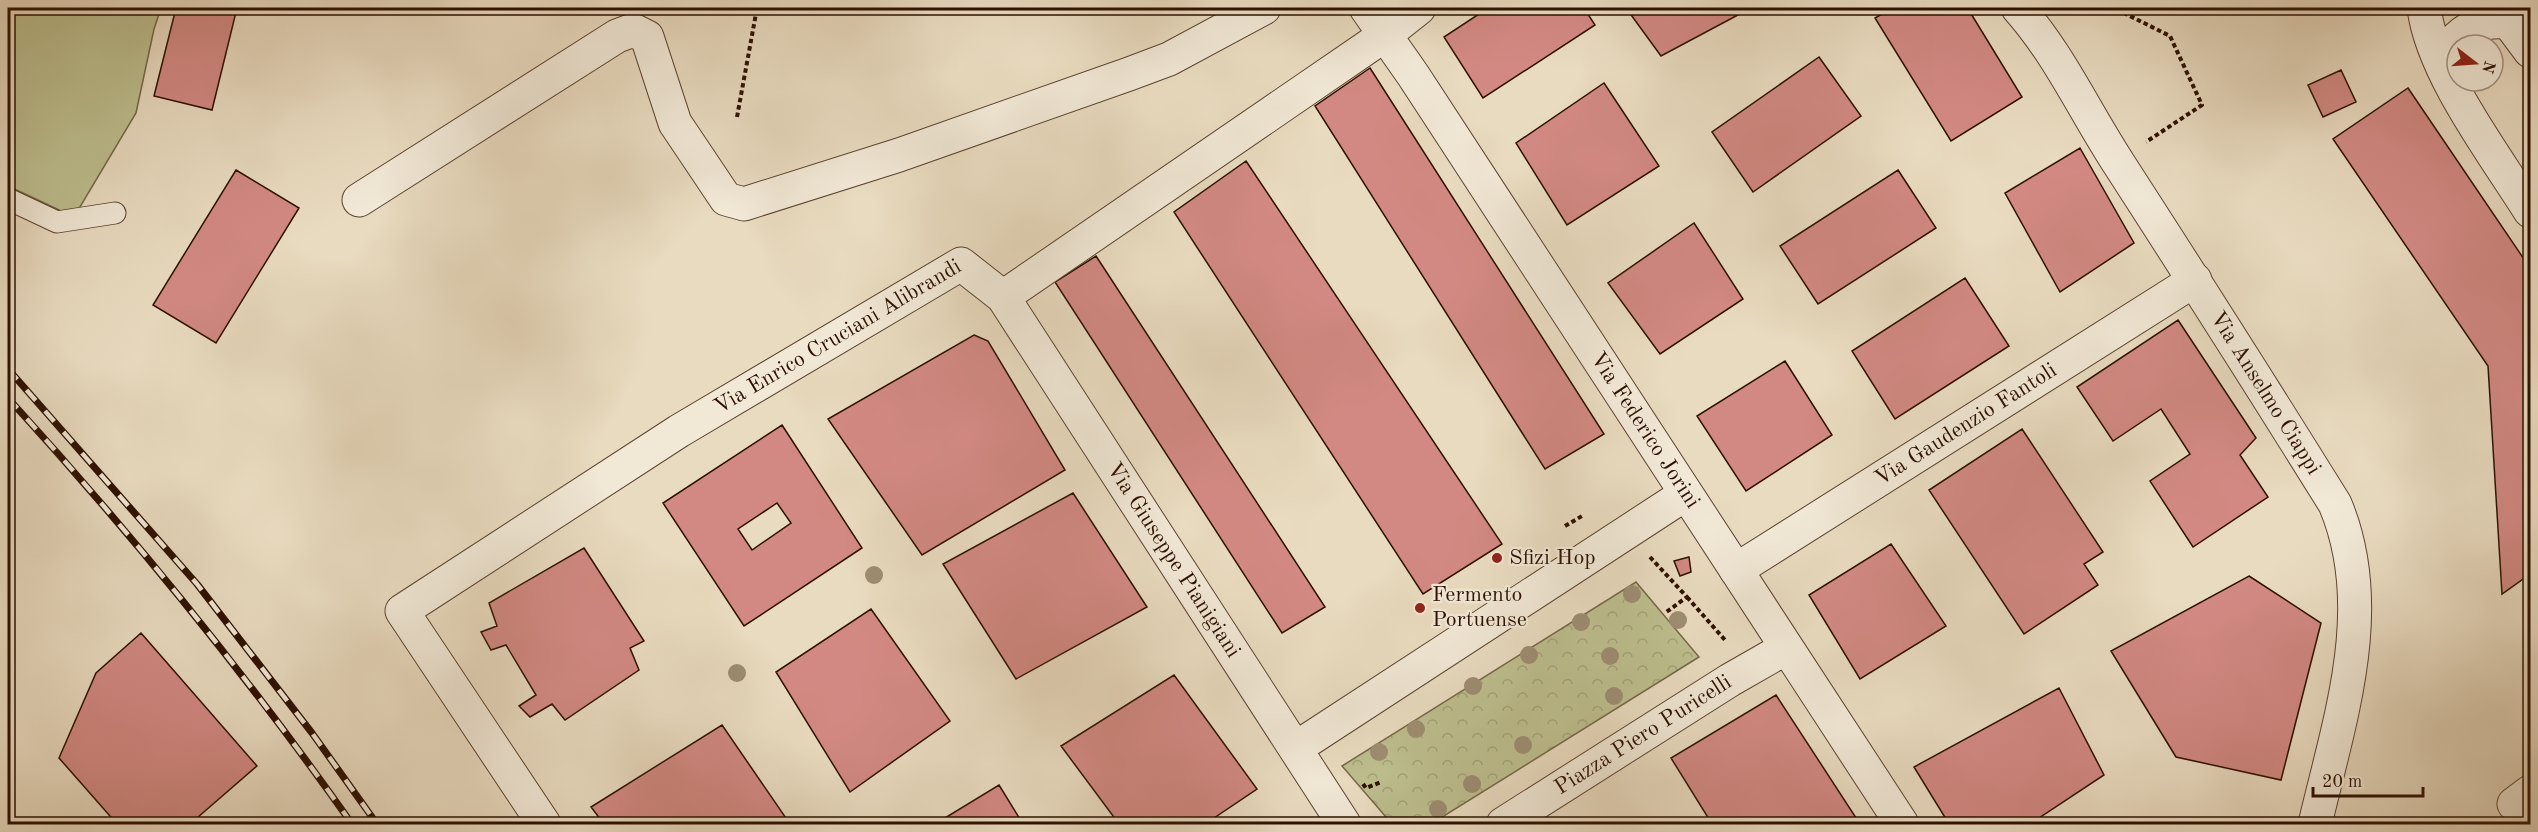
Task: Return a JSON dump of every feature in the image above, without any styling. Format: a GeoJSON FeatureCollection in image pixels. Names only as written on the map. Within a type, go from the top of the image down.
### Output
{"type":"FeatureCollection","features":[{"type":"Feature","properties":{"kind":"street"},"geometry":{"type":"LineString","coordinates":[[359,200],[617,36],[633,30],[648,37],[675,123],[726,199],[744,204],[899,154],[1169,59],[1264,8]]}},
{"type":"Feature","properties":{"kind":"street"},"geometry":{"type":"LineString","coordinates":[[1366,8],[1385,35]]}},
{"type":"Feature","properties":{"kind":"street"},"geometry":{"type":"LineString","coordinates":[[1003,297],[1385,35],[1419,8]]}},
{"type":"Feature","properties":{"kind":"street","name":"Via Anselmo Ciappi"},"geometry":{"type":"LineString","coordinates":[[2018,8],[2040,35],[2117,162],[2194,279],[2335,504],[2349,542],[2355,588],[2351,670],[2315,825]]}},
{"type":"Feature","properties":{"kind":"street"},"geometry":{"type":"LineString","coordinates":[[2424,8],[2429,33],[2462,102],[2530,211]]}},
{"type":"Feature","properties":{"kind":"street"},"geometry":{"type":"LineString","coordinates":[[2439,57],[2461,33],[2502,14],[2530,51]]}},
{"type":"Feature","properties":{"kind":"street","name":"Via Federico Jorini"},"geometry":{"type":"LineString","coordinates":[[1385,35],[1902,825]]}},
{"type":"Feature","properties":{"kind":"street","name":"Via Enrico Cruciani Alibrandi"},"geometry":{"type":"LineString","coordinates":[[544,825],[402,611],[679,431],[961,264],[1003,297]]}},
{"type":"Feature","properties":{"kind":"street","name":"Via Gaudenzio Fantoli"},"geometry":{"type":"LineString","coordinates":[[1736,570],[2194,279]]}},
{"type":"Feature","properties":{"kind":"street","name":"Via Giuseppe Pianigiani"},"geometry":{"type":"LineString","coordinates":[[1003,297],[1344,825]]}},
{"type":"Feature","properties":{"kind":"street"},"geometry":{"type":"LineString","coordinates":[[1296,748],[1684,495]]}},
{"type":"Feature","properties":{"kind":"street","name":"Piazza Piero Puricelli"},"geometry":{"type":"LineString","coordinates":[[1503,825],[1730,680],[1786,648]]}},
{"type":"Feature","properties":{"kind":"lane"},"geometry":{"type":"LineString","coordinates":[[8,199],[57,222],[115,213]]}},
{"type":"Feature","properties":{"kind":"path"},"geometry":{"type":"LineString","coordinates":[[737,117],[757,8]]}},
{"type":"Feature","properties":{"kind":"path"},"geometry":{"type":"LineString","coordinates":[[2117,162],[2202,105],[2170,36],[2118,8]]}},
{"type":"Feature","properties":{"kind":"green space"},"geometry":{"type":"Polygon","coordinates":[[[8,8],[161,8],[154,29],[136,113],[74,217],[8,186],[8,8]]]}},
{"type":"Feature","properties":{"kind":"green space"},"geometry":{"type":"Polygon","coordinates":[[[1636,582],[1699,657],[1431,824],[1392,824],[1342,766],[1636,582]]]}},
{"type":"Feature","properties":{"kind":"building"},"geometry":{"type":"Polygon","coordinates":[[[176,8],[237,8],[212,110],[154,96],[176,8]]]}},
{"type":"Feature","properties":{"kind":"building"},"geometry":{"type":"Polygon","coordinates":[[[1488,8],[1584,8],[1595,25],[1483,98],[1444,37],[1488,8]]]}},
{"type":"Feature","properties":{"kind":"building"},"geometry":{"type":"Polygon","coordinates":[[[1626,8],[1751,8],[1661,56],[1626,8]]]}},
{"type":"Feature","properties":{"kind":"building"},"geometry":{"type":"Polygon","coordinates":[[[1892,8],[1952,8],[1970,12],[2022,97],[1951,141],[1875,18],[1892,8]]]}},
{"type":"Feature","properties":{"kind":"building"},"geometry":{"type":"Polygon","coordinates":[[[1819,57],[1861,116],[1753,192],[1712,132],[1819,57]]]}},
{"type":"Feature","properties":{"kind":"building"},"geometry":{"type":"Polygon","coordinates":[[[1370,68],[1604,434],[1545,469],[1315,106],[1370,68]]]}},
{"type":"Feature","properties":{"kind":"building"},"geometry":{"type":"Polygon","coordinates":[[[2341,70],[2356,102],[2323,117],[2308,85],[2341,70]]]}},
{"type":"Feature","properties":{"kind":"building"},"geometry":{"type":"Polygon","coordinates":[[[1604,83],[1659,166],[1567,225],[1516,143],[1604,83]]]}},
{"type":"Feature","properties":{"kind":"building"},"geometry":{"type":"Polygon","coordinates":[[[2408,88],[2530,268],[2530,574],[2502,594],[2488,366],[2333,139],[2408,88]]]}},
{"type":"Feature","properties":{"kind":"building"},"geometry":{"type":"Polygon","coordinates":[[[2080,148],[2134,243],[2060,292],[2005,193],[2080,148]]]}},
{"type":"Feature","properties":{"kind":"building"},"geometry":{"type":"Polygon","coordinates":[[[1246,161],[1502,544],[1423,594],[1174,212],[1246,161]]]}},
{"type":"Feature","properties":{"kind":"building"},"geometry":{"type":"Polygon","coordinates":[[[236,170],[299,208],[216,343],[153,305],[236,170]]]}},
{"type":"Feature","properties":{"kind":"building"},"geometry":{"type":"Polygon","coordinates":[[[1898,170],[1936,228],[1818,304],[1780,246],[1898,170]]]}},
{"type":"Feature","properties":{"kind":"building"},"geometry":{"type":"Polygon","coordinates":[[[1694,223],[1743,299],[1660,354],[1608,283],[1694,223]]]}},
{"type":"Feature","properties":{"kind":"building"},"geometry":{"type":"Polygon","coordinates":[[[1096,256],[1325,607],[1282,633],[1055,282],[1096,256]]]}},
{"type":"Feature","properties":{"kind":"building"},"geometry":{"type":"Polygon","coordinates":[[[1965,278],[2009,346],[1895,419],[1852,351],[1965,278]]]}},
{"type":"Feature","properties":{"kind":"building"},"geometry":{"type":"Polygon","coordinates":[[[2178,320],[2256,438],[2240,455],[2268,497],[2193,547],[2150,481],[2190,454],[2161,409],[2113,441],[2077,387],[2178,320]]]}},
{"type":"Feature","properties":{"kind":"building"},"geometry":{"type":"Polygon","coordinates":[[[974,335],[988,341],[1065,470],[922,555],[828,419],[974,335]]]}},
{"type":"Feature","properties":{"kind":"building"},"geometry":{"type":"Polygon","coordinates":[[[1785,361],[1832,435],[1746,491],[1697,416],[1785,361]]]}},
{"type":"Feature","properties":{"kind":"building"},"geometry":{"type":"Polygon","coordinates":[[[782,425],[862,548],[744,626],[663,503],[782,425]],[[777,503],[738,529],[752,550],[791,523],[777,503]]]}},
{"type":"Feature","properties":{"kind":"building"},"geometry":{"type":"Polygon","coordinates":[[[2022,429],[2103,552],[2084,564],[2098,585],[2024,634],[1929,490],[2022,429]]]}},
{"type":"Feature","properties":{"kind":"building"},"geometry":{"type":"Polygon","coordinates":[[[1073,493],[1147,607],[1016,679],[943,564],[1073,493]]]}},
{"type":"Feature","properties":{"kind":"building"},"geometry":{"type":"Polygon","coordinates":[[[1891,544],[1946,626],[1860,679],[1809,595],[1891,544]]]}},
{"type":"Feature","properties":{"kind":"building"},"geometry":{"type":"Polygon","coordinates":[[[584,548],[644,641],[630,648],[639,670],[565,720],[552,704],[530,717],[519,706],[536,695],[506,645],[491,650],[481,632],[497,626],[489,603],[584,548]]]}},
{"type":"Feature","properties":{"kind":"building"},"geometry":{"type":"Polygon","coordinates":[[[1689,557],[1691,572],[1680,576],[1674,561],[1689,557]]]}},
{"type":"Feature","properties":{"kind":"building"},"geometry":{"type":"Polygon","coordinates":[[[2249,576],[2321,623],[2281,780],[2176,757],[2111,651],[2249,576]]]}},
{"type":"Feature","properties":{"kind":"building"},"geometry":{"type":"Polygon","coordinates":[[[871,609],[950,721],[850,792],[776,672],[871,609]]]}},
{"type":"Feature","properties":{"kind":"building"},"geometry":{"type":"Polygon","coordinates":[[[141,633],[257,766],[190,824],[117,824],[59,758],[96,673],[141,633]]]}},
{"type":"Feature","properties":{"kind":"building"},"geometry":{"type":"Polygon","coordinates":[[[1174,675],[1257,789],[1205,824],[1119,824],[1061,746],[1174,675]]]}},
{"type":"Feature","properties":{"kind":"building"},"geometry":{"type":"Polygon","coordinates":[[[2059,688],[2104,775],[2030,824],[1949,824],[1914,767],[2059,688]]]}},
{"type":"Feature","properties":{"kind":"building"},"geometry":{"type":"Polygon","coordinates":[[[1776,695],[1860,824],[1712,824],[1671,758],[1776,695]]]}},
{"type":"Feature","properties":{"kind":"building"},"geometry":{"type":"Polygon","coordinates":[[[722,725],[790,824],[604,824],[591,807],[722,725]]]}},
{"type":"Feature","properties":{"kind":"building"},"geometry":{"type":"Polygon","coordinates":[[[999,785],[1023,824],[935,824],[999,785]]]}},
{"type":"Feature","properties":{"kind":"building"},"geometry":{"type":"Polygon","coordinates":[[[2530,805],[2530,824],[2503,824],[2530,805]]]}},
{"type":"Feature","properties":{"kind":"building"},"geometry":{"type":"Polygon","coordinates":[[[2156,818],[2180,824],[2155,824],[2156,818]]]}},
{"type":"Feature","properties":{"kind":"railway"},"geometry":{"type":"LineString","coordinates":[[8,369],[197,584],[312,733],[377,824]]}},
{"type":"Feature","properties":{"kind":"railway"},"geometry":{"type":"LineString","coordinates":[[8,398],[187,606],[271,713],[352,824]]}},
{"type":"Feature","properties":{"kind":"place","name":"Sfizi Hop"},"geometry":{"type":"Point","coordinates":[1497,558]}},
{"type":"Feature","properties":{"kind":"place","name":"Fermento Portuense"},"geometry":{"type":"Point","coordinates":[1420,608]}}]}
